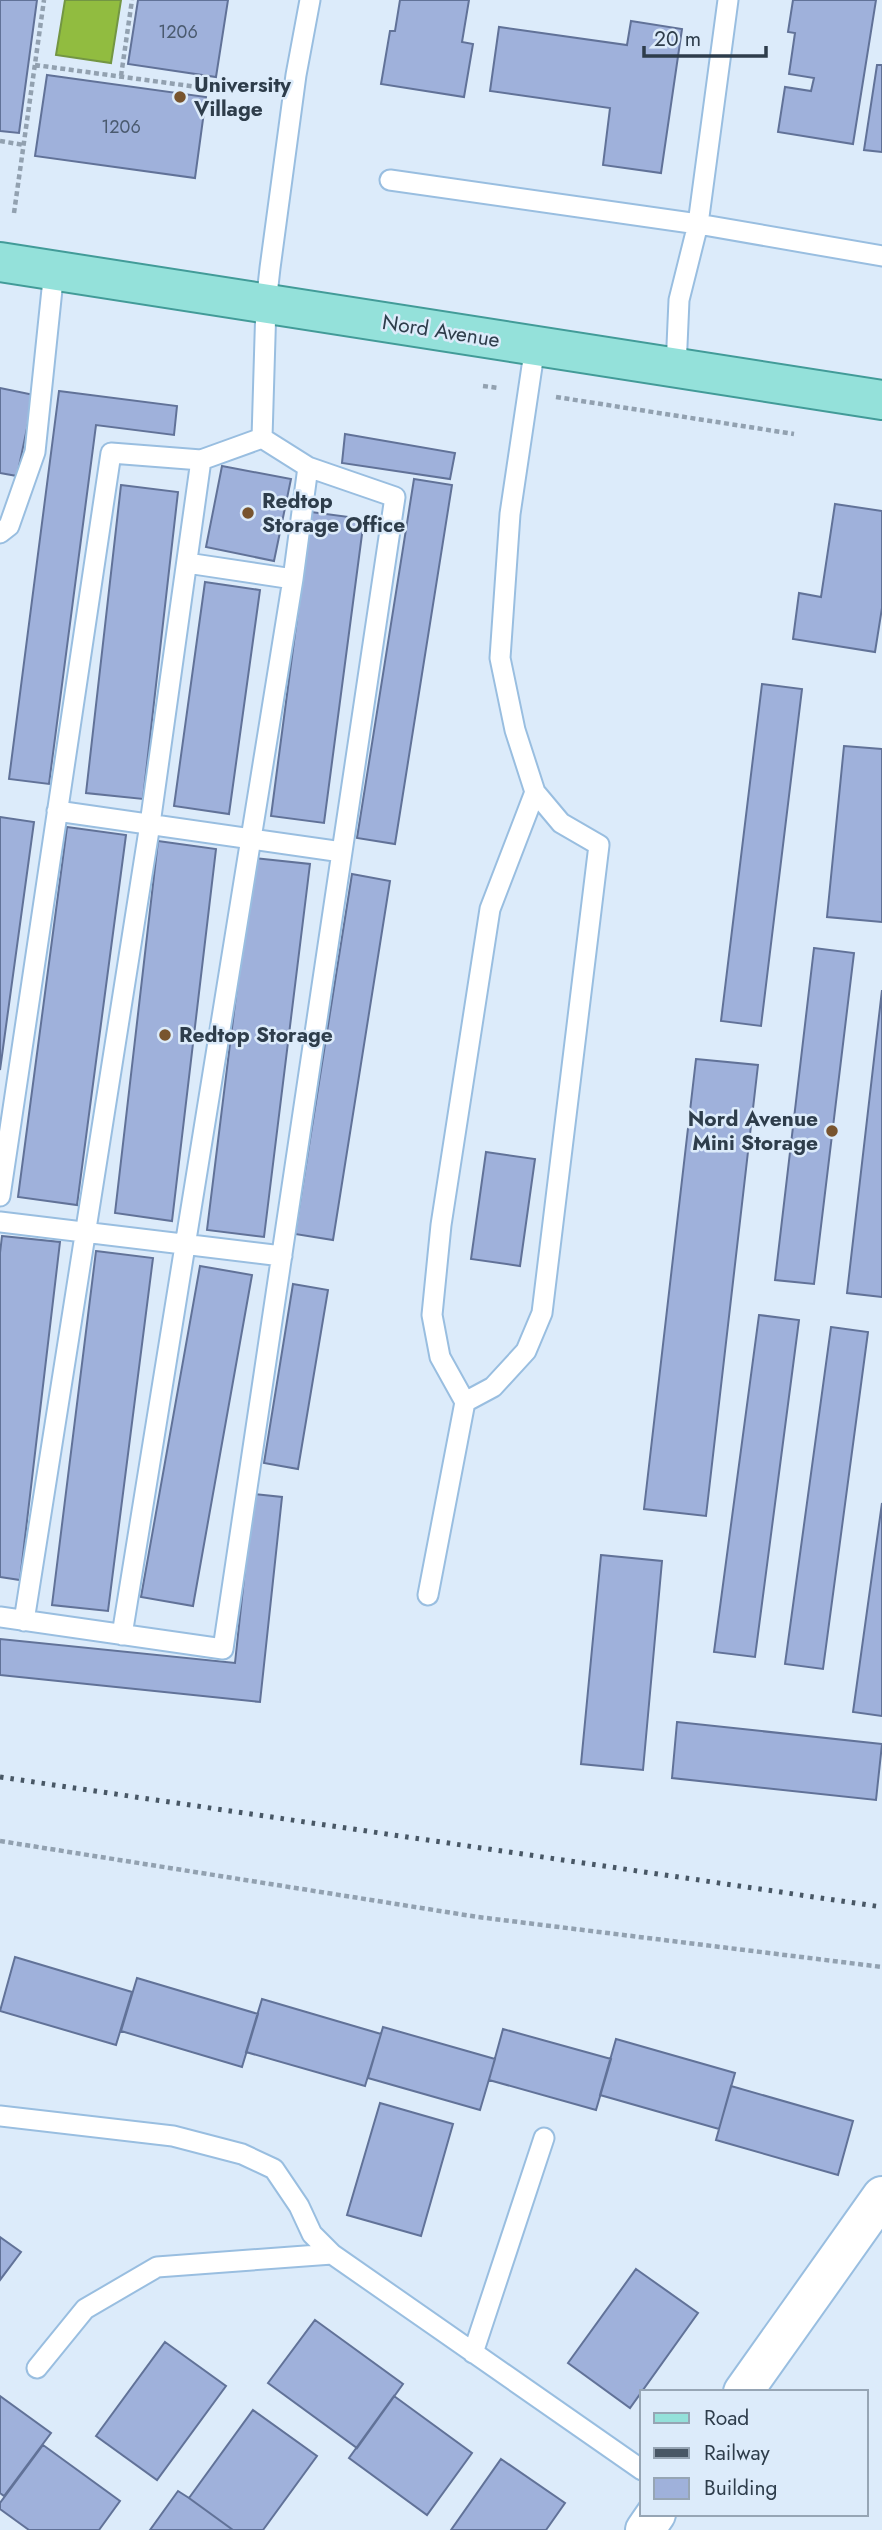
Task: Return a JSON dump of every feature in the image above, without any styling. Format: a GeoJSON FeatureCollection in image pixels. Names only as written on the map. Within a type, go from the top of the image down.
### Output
{"type":"FeatureCollection","features":[{"type":"Feature","properties":{"kind":"main road","name":"Nord Avenue"},"geometry":{"type":"LineString","coordinates":[[0,262],[882,400]]}},
{"type":"Feature","properties":{"kind":"street"},"geometry":{"type":"LineString","coordinates":[[744,2390],[882,2196]]}},
{"type":"Feature","properties":{"kind":"lane"},"geometry":{"type":"LineString","coordinates":[[262,438],[267,304],[296,75],[310,0]]}},
{"type":"Feature","properties":{"kind":"lane"},"geometry":{"type":"LineString","coordinates":[[676,368],[679,299],[698,224],[728,0]]}},
{"type":"Feature","properties":{"kind":"lane"},"geometry":{"type":"LineString","coordinates":[[390,180],[698,224],[882,256]]}},
{"type":"Feature","properties":{"kind":"lane"},"geometry":{"type":"LineString","coordinates":[[0,533],[9,526],[34,452],[54,270]]}},
{"type":"Feature","properties":{"kind":"lane"},"geometry":{"type":"LineString","coordinates":[[465,1402],[493,1387],[526,1351],[542,1313],[600,845],[561,823],[535,792],[515,730],[499,658],[510,514],[535,346]]}},
{"type":"Feature","properties":{"kind":"lane"},"geometry":{"type":"LineString","coordinates":[[0,1196],[111,453],[201,460],[262,438]]}},
{"type":"Feature","properties":{"kind":"lane"},"geometry":{"type":"LineString","coordinates":[[0,1617],[223,1649],[395,497],[308,467],[262,438]]}},
{"type":"Feature","properties":{"kind":"lane"},"geometry":{"type":"LineString","coordinates":[[24,1621],[150,824],[201,460]]}},
{"type":"Feature","properties":{"kind":"lane"},"geometry":{"type":"LineString","coordinates":[[122,1635],[293,579],[308,467]]}},
{"type":"Feature","properties":{"kind":"lane"},"geometry":{"type":"LineString","coordinates":[[187,563],[293,579]]}},
{"type":"Feature","properties":{"kind":"lane"},"geometry":{"type":"LineString","coordinates":[[428,1595],[465,1402],[440,1357],[432,1315],[441,1225],[490,909],[535,792]]}},
{"type":"Feature","properties":{"kind":"lane"},"geometry":{"type":"LineString","coordinates":[[57,811],[342,852]]}},
{"type":"Feature","properties":{"kind":"lane"},"geometry":{"type":"LineString","coordinates":[[0,1222],[282,1256]]}},
{"type":"Feature","properties":{"kind":"lane"},"geometry":{"type":"LineString","coordinates":[[0,2116],[173,2136],[242,2154],[274,2169],[299,2206],[312,2234],[332,2254],[640,2469]]}},
{"type":"Feature","properties":{"kind":"lane"},"geometry":{"type":"LineString","coordinates":[[473,2353],[544,2138]]}},
{"type":"Feature","properties":{"kind":"lane"},"geometry":{"type":"LineString","coordinates":[[37,2368],[85,2309],[157,2267],[332,2254]]}},
{"type":"Feature","properties":{"kind":"path"},"geometry":{"type":"LineString","coordinates":[[14,213],[44,0]]}},
{"type":"Feature","properties":{"kind":"path"},"geometry":{"type":"LineString","coordinates":[[121,76],[132,0]]}},
{"type":"Feature","properties":{"kind":"path"},"geometry":{"type":"LineString","coordinates":[[35,65],[205,88]]}},
{"type":"Feature","properties":{"kind":"path"},"geometry":{"type":"LineString","coordinates":[[0,141],[24,145]]}},
{"type":"Feature","properties":{"kind":"path"},"geometry":{"type":"LineString","coordinates":[[483,386],[794,434]]}},
{"type":"Feature","properties":{"kind":"path"},"geometry":{"type":"LineString","coordinates":[[0,1841],[478,1917],[882,1967]]}},
{"type":"Feature","properties":{"kind":"shaded area"},"geometry":{"type":"Polygon","coordinates":[[[65,0],[121,0],[111,63],[56,55],[65,0]]]}},
{"type":"Feature","properties":{"kind":"building"},"geometry":{"type":"Polygon","coordinates":[[[0,0],[37,0],[19,133],[0,131],[0,0]]]}},
{"type":"Feature","properties":{"kind":"building"},"geometry":{"type":"Polygon","coordinates":[[[138,0],[228,0],[216,77],[128,64],[138,0]]]}},
{"type":"Feature","properties":{"kind":"building"},"geometry":{"type":"Polygon","coordinates":[[[400,0],[469,0],[462,42],[473,44],[464,97],[381,84],[390,31],[395,31],[400,0]]]}},
{"type":"Feature","properties":{"kind":"building"},"geometry":{"type":"Polygon","coordinates":[[[793,0],[876,0],[853,144],[778,132],[785,87],[811,91],[814,78],[789,74],[795,33],[788,32],[793,0]]]}},
{"type":"Feature","properties":{"kind":"building"},"geometry":{"type":"Polygon","coordinates":[[[631,21],[682,29],[661,173],[603,165],[610,108],[490,91],[499,27],[627,45],[631,21]]]}},
{"type":"Feature","properties":{"kind":"building"},"geometry":{"type":"Polygon","coordinates":[[[877,65],[882,65],[882,152],[864,150],[877,65]]]}},
{"type":"Feature","properties":{"kind":"building"},"geometry":{"type":"Polygon","coordinates":[[[47,75],[206,97],[195,178],[35,156],[47,75]]]}},
{"type":"Feature","properties":{"kind":"building"},"geometry":{"type":"Polygon","coordinates":[[[0,388],[34,395],[17,476],[0,473],[0,388]]]}},
{"type":"Feature","properties":{"kind":"building"},"geometry":{"type":"Polygon","coordinates":[[[59,391],[177,406],[174,435],[96,425],[49,784],[9,779],[59,391]]]}},
{"type":"Feature","properties":{"kind":"building"},"geometry":{"type":"Polygon","coordinates":[[[345,434],[455,453],[450,479],[342,463],[345,434]]]}},
{"type":"Feature","properties":{"kind":"building","name":"Redtop Storage Office"},"geometry":{"type":"Polygon","coordinates":[[[222,466],[291,479],[274,561],[206,547],[222,466]]]}},
{"type":"Feature","properties":{"kind":"building"},"geometry":{"type":"Polygon","coordinates":[[[414,479],[452,485],[395,844],[357,838],[414,479]]]}},
{"type":"Feature","properties":{"kind":"building"},"geometry":{"type":"Polygon","coordinates":[[[121,485],[178,492],[143,799],[86,793],[121,485]]]}},
{"type":"Feature","properties":{"kind":"building"},"geometry":{"type":"Polygon","coordinates":[[[835,504],[882,511],[882,608],[875,652],[793,639],[799,593],[821,597],[835,504]]]}},
{"type":"Feature","properties":{"kind":"building"},"geometry":{"type":"Polygon","coordinates":[[[311,512],[364,519],[324,823],[271,816],[311,512]]]}},
{"type":"Feature","properties":{"kind":"building"},"geometry":{"type":"Polygon","coordinates":[[[205,582],[260,590],[229,814],[174,806],[205,582]]]}},
{"type":"Feature","properties":{"kind":"building"},"geometry":{"type":"Polygon","coordinates":[[[762,684],[802,689],[761,1026],[721,1021],[762,684]]]}},
{"type":"Feature","properties":{"kind":"building"},"geometry":{"type":"Polygon","coordinates":[[[844,746],[882,749],[882,922],[827,917],[844,746]]]}},
{"type":"Feature","properties":{"kind":"building"},"geometry":{"type":"Polygon","coordinates":[[[0,817],[34,822],[0,1070],[0,817]]]}},
{"type":"Feature","properties":{"kind":"building"},"geometry":{"type":"Polygon","coordinates":[[[67,827],[126,835],[77,1205],[18,1197],[67,827]]]}},
{"type":"Feature","properties":{"kind":"building"},"geometry":{"type":"Polygon","coordinates":[[[158,841],[216,849],[172,1221],[115,1213],[158,841]]]}},
{"type":"Feature","properties":{"kind":"building"},"geometry":{"type":"Polygon","coordinates":[[[253,858],[310,864],[264,1237],[207,1230],[253,858]]]}},
{"type":"Feature","properties":{"kind":"building"},"geometry":{"type":"Polygon","coordinates":[[[352,874],[390,881],[333,1240],[295,1234],[352,874]]]}},
{"type":"Feature","properties":{"kind":"building"},"geometry":{"type":"Polygon","coordinates":[[[814,948],[854,953],[814,1284],[775,1280],[814,948]]]}},
{"type":"Feature","properties":{"kind":"building"},"geometry":{"type":"Polygon","coordinates":[[[882,990],[882,1297],[847,1293],[882,990]]]}},
{"type":"Feature","properties":{"kind":"building"},"geometry":{"type":"Polygon","coordinates":[[[696,1059],[758,1065],[706,1516],[644,1509],[696,1059]]]}},
{"type":"Feature","properties":{"kind":"building"},"geometry":{"type":"Polygon","coordinates":[[[486,1152],[535,1159],[520,1266],[471,1259],[486,1152]]]}},
{"type":"Feature","properties":{"kind":"building"},"geometry":{"type":"Polygon","coordinates":[[[2,1236],[60,1242],[20,1580],[0,1577],[2,1236]]]}},
{"type":"Feature","properties":{"kind":"building"},"geometry":{"type":"Polygon","coordinates":[[[96,1251],[153,1258],[108,1611],[52,1605],[96,1251]]]}},
{"type":"Feature","properties":{"kind":"building"},"geometry":{"type":"Polygon","coordinates":[[[200,1266],[252,1275],[193,1606],[141,1597],[200,1266]]]}},
{"type":"Feature","properties":{"kind":"building"},"geometry":{"type":"Polygon","coordinates":[[[293,1284],[328,1290],[298,1469],[264,1463],[293,1284]]]}},
{"type":"Feature","properties":{"kind":"building"},"geometry":{"type":"Polygon","coordinates":[[[759,1315],[799,1320],[755,1657],[714,1652],[759,1315]]]}},
{"type":"Feature","properties":{"kind":"building"},"geometry":{"type":"Polygon","coordinates":[[[831,1327],[868,1332],[823,1669],[785,1664],[831,1327]]]}},
{"type":"Feature","properties":{"kind":"building"},"geometry":{"type":"Polygon","coordinates":[[[253,1494],[282,1497],[260,1702],[0,1675],[0,1639],[235,1663],[253,1494]]]}},
{"type":"Feature","properties":{"kind":"building"},"geometry":{"type":"Polygon","coordinates":[[[882,1503],[882,1716],[853,1712],[882,1503]]]}},
{"type":"Feature","properties":{"kind":"building"},"geometry":{"type":"Polygon","coordinates":[[[601,1555],[662,1561],[643,1770],[581,1764],[601,1555]]]}},
{"type":"Feature","properties":{"kind":"building"},"geometry":{"type":"Polygon","coordinates":[[[677,1722],[882,1744],[876,1800],[672,1778],[677,1722]]]}},
{"type":"Feature","properties":{"kind":"building"},"geometry":{"type":"Polygon","coordinates":[[[15,1957],[132,1992],[116,2045],[0,2011],[15,1957]]]}},
{"type":"Feature","properties":{"kind":"building"},"geometry":{"type":"Polygon","coordinates":[[[137,1978],[258,2014],[242,2067],[121,2031],[137,1978]]]}},
{"type":"Feature","properties":{"kind":"building"},"geometry":{"type":"Polygon","coordinates":[[[262,1999],[381,2034],[365,2086],[246,2052],[262,1999]]]}},
{"type":"Feature","properties":{"kind":"building"},"geometry":{"type":"Polygon","coordinates":[[[383,2027],[495,2059],[480,2110],[368,2078],[383,2027]]]}},
{"type":"Feature","properties":{"kind":"building"},"geometry":{"type":"Polygon","coordinates":[[[503,2029],[611,2059],[596,2110],[489,2080],[503,2029]]]}},
{"type":"Feature","properties":{"kind":"building"},"geometry":{"type":"Polygon","coordinates":[[[616,2039],[735,2073],[719,2129],[600,2095],[616,2039]]]}},
{"type":"Feature","properties":{"kind":"building"},"geometry":{"type":"Polygon","coordinates":[[[731,2086],[853,2121],[838,2175],[716,2140],[731,2086]]]}},
{"type":"Feature","properties":{"kind":"building"},"geometry":{"type":"Polygon","coordinates":[[[380,2103],[453,2124],[421,2236],[347,2215],[380,2103]]]}},
{"type":"Feature","properties":{"kind":"building"},"geometry":{"type":"Polygon","coordinates":[[[0,2237],[21,2252],[0,2280],[0,2237]]]}},
{"type":"Feature","properties":{"kind":"building"},"geometry":{"type":"Polygon","coordinates":[[[636,2269],[698,2313],[643,2390],[640,2390],[630,2408],[568,2363],[636,2269]]]}},
{"type":"Feature","properties":{"kind":"building"},"geometry":{"type":"Polygon","coordinates":[[[315,2320],[403,2384],[357,2448],[268,2383],[315,2320]]]}},
{"type":"Feature","properties":{"kind":"building"},"geometry":{"type":"Polygon","coordinates":[[[165,2342],[226,2386],[157,2480],[96,2436],[165,2342]]]}},
{"type":"Feature","properties":{"kind":"building"},"geometry":{"type":"Polygon","coordinates":[[[0,2396],[51,2433],[4,2496],[0,2493],[0,2396]]]}},
{"type":"Feature","properties":{"kind":"building"},"geometry":{"type":"Polygon","coordinates":[[[394,2396],[472,2453],[427,2515],[349,2458],[394,2396]]]}},
{"type":"Feature","properties":{"kind":"building"},"geometry":{"type":"Polygon","coordinates":[[[253,2410],[317,2456],[263,2530],[233,2530],[189,2498],[253,2410]]]}},
{"type":"Feature","properties":{"kind":"building"},"geometry":{"type":"Polygon","coordinates":[[[43,2445],[120,2501],[99,2530],[29,2530],[0,2509],[0,2503],[43,2445]]]}},
{"type":"Feature","properties":{"kind":"building"},"geometry":{"type":"Polygon","coordinates":[[[501,2459],[565,2503],[546,2530],[451,2530],[501,2459]]]}},
{"type":"Feature","properties":{"kind":"building"},"geometry":{"type":"Polygon","coordinates":[[[178,2491],[189,2498],[233,2530],[150,2530],[178,2491]]]}},
{"type":"Feature","properties":{"kind":"railway"},"geometry":{"type":"LineString","coordinates":[[0,1777],[882,1907]]}},
{"type":"Feature","properties":{"kind":"place","name":"University Village"},"geometry":{"type":"Point","coordinates":[180,97]}},
{"type":"Feature","properties":{"kind":"place","name":"Redtop Storage Office"},"geometry":{"type":"Point","coordinates":[248,513]}},
{"type":"Feature","properties":{"kind":"place","name":"Redtop Storage"},"geometry":{"type":"Point","coordinates":[165,1035]}},
{"type":"Feature","properties":{"kind":"place","name":"Nord Avenue Mini Storage"},"geometry":{"type":"Point","coordinates":[832,1131]}}]}
